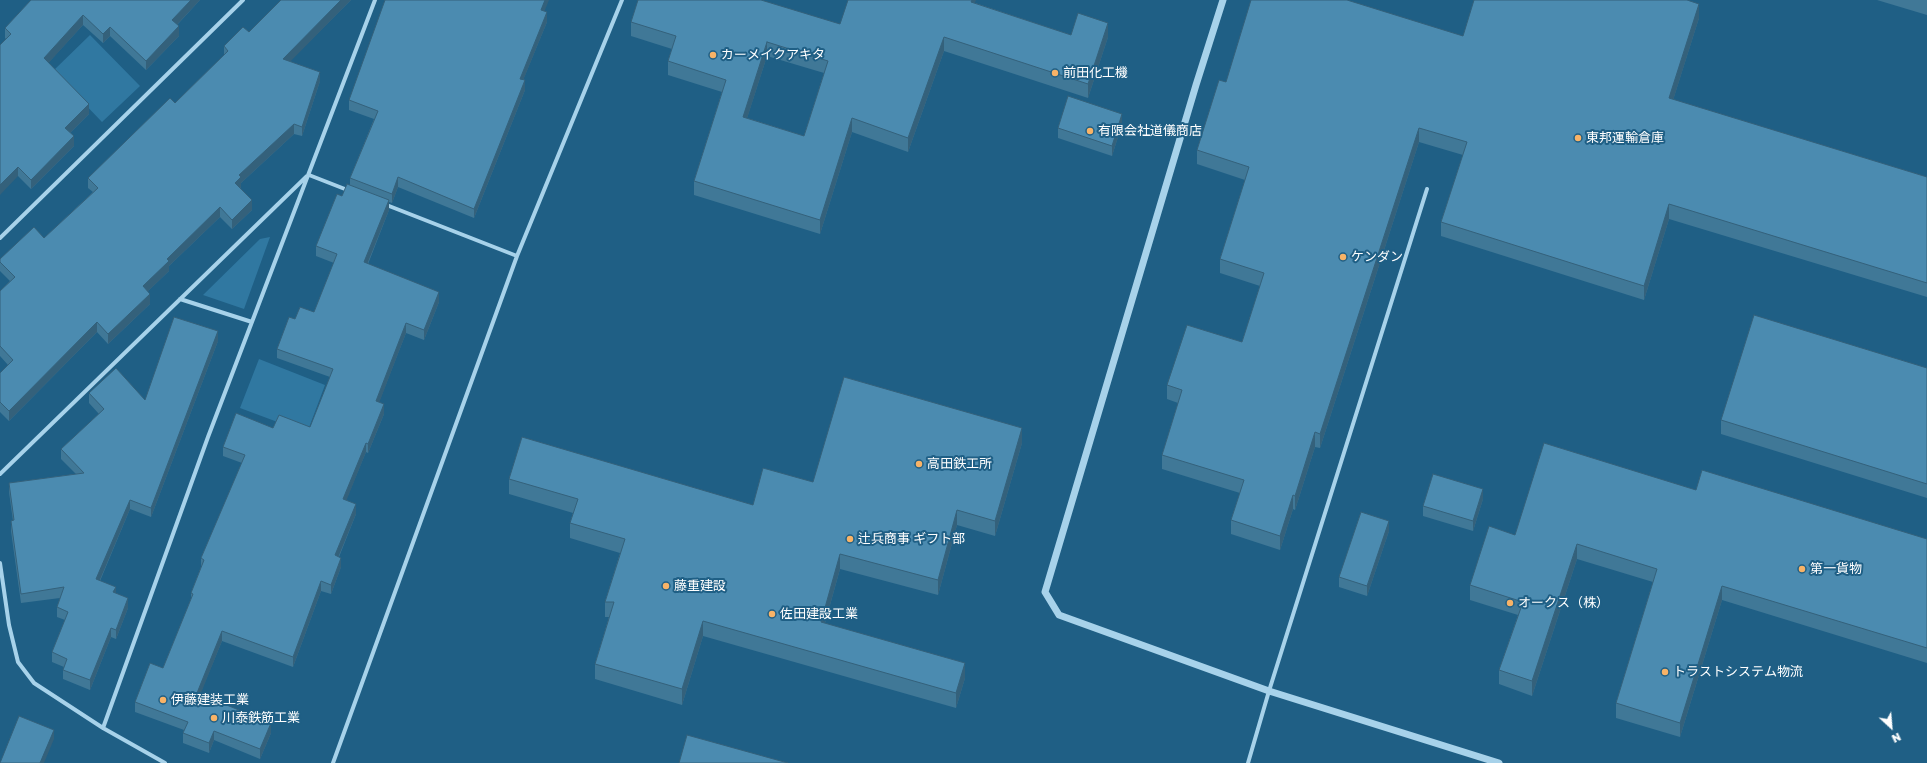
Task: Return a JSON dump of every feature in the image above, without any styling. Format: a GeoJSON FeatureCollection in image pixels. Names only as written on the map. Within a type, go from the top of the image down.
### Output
{"type":"FeatureCollection","features":[{"type":"Feature","properties":{"kind":"street"},"geometry":{"type":"LineString","coordinates":[[0,238],[243,0]]}},
{"type":"Feature","properties":{"kind":"street"},"geometry":{"type":"LineString","coordinates":[[103,728],[208,437],[375,0]]}},
{"type":"Feature","properties":{"kind":"street"},"geometry":{"type":"LineString","coordinates":[[332,763],[518,256],[622,0]]}},
{"type":"Feature","properties":{"kind":"street"},"geometry":{"type":"LineString","coordinates":[[1223,0],[1045,592],[1059,615],[1269,691],[1499,763]]}},
{"type":"Feature","properties":{"kind":"street"},"geometry":{"type":"LineString","coordinates":[[309,175],[354,192]]}},
{"type":"Feature","properties":{"kind":"street"},"geometry":{"type":"LineString","coordinates":[[0,474],[309,175]]}},
{"type":"Feature","properties":{"kind":"street"},"geometry":{"type":"LineString","coordinates":[[1248,763],[1269,691],[1427,189]]}},
{"type":"Feature","properties":{"kind":"street"},"geometry":{"type":"LineString","coordinates":[[376,201],[518,256]]}},
{"type":"Feature","properties":{"kind":"street"},"geometry":{"type":"LineString","coordinates":[[180,299],[252,322]]}},
{"type":"Feature","properties":{"kind":"street"},"geometry":{"type":"LineString","coordinates":[[0,563],[9,625],[18,662],[34,683],[103,728],[165,763]]}},
{"type":"Feature","properties":{"kind":"shaded area"},"geometry":{"type":"Polygon","coordinates":[[[90,35],[140,86],[102,122],[53,71],[90,35]]]}},
{"type":"Feature","properties":{"kind":"shaded area"},"geometry":{"type":"Polygon","coordinates":[[[270,237],[244,309],[203,295],[260,239],[270,237]]]}},
{"type":"Feature","properties":{"kind":"shaded area"},"geometry":{"type":"Polygon","coordinates":[[[259,359],[325,385],[307,433],[240,408],[259,359]]]}},
{"type":"Feature","properties":{"kind":"building"},"geometry":{"type":"Polygon","coordinates":[[[31,0],[191,0],[172,20],[179,26],[146,61],[110,27],[103,34],[83,15],[44,58],[89,104],[65,128],[74,136],[31,180],[18,167],[0,185],[0,45],[11,34],[5,28],[31,0]]]}},
{"type":"Feature","properties":{"kind":"building"},"geometry":{"type":"Polygon","coordinates":[[[281,0],[341,0],[283,59],[320,72],[302,127],[294,124],[239,175],[241,177],[235,183],[252,200],[232,220],[220,207],[167,259],[169,261],[143,286],[150,294],[108,334],[97,322],[9,411],[0,402],[0,373],[13,360],[0,346],[0,291],[15,277],[0,262],[0,259],[34,227],[44,238],[98,188],[88,178],[170,98],[175,103],[228,51],[224,46],[243,27],[249,32],[281,0]]]}},
{"type":"Feature","properties":{"kind":"building"},"geometry":{"type":"Polygon","coordinates":[[[385,0],[545,0],[541,10],[547,12],[520,79],[525,80],[474,209],[398,177],[392,194],[350,178],[378,111],[349,100],[385,0]]]}},
{"type":"Feature","properties":{"kind":"building"},"geometry":{"type":"Polygon","coordinates":[[[638,0],[761,0],[840,24],[848,0],[972,0],[971,2],[1071,35],[1078,13],[1108,23],[1088,84],[944,37],[908,138],[852,118],[820,220],[694,181],[726,80],[668,61],[676,36],[631,22],[638,0]],[[767,42],[743,117],[804,136],[828,61],[767,42]]]}},
{"type":"Feature","properties":{"kind":"building"},"geometry":{"type":"Polygon","coordinates":[[[1251,0],[1347,0],[1463,36],[1474,0],[1687,0],[1699,4],[1669,98],[1927,177],[1927,283],[1669,204],[1644,286],[1441,222],[1467,142],[1419,128],[1320,434],[1315,432],[1295,496],[1293,495],[1280,536],[1231,520],[1244,480],[1162,455],[1182,390],[1167,385],[1187,325],[1242,342],[1264,273],[1220,259],[1249,167],[1197,150],[1219,80],[1226,82],[1251,0]]]}},
{"type":"Feature","properties":{"kind":"building","name":"有限会社道儀商店"},"geometry":{"type":"Polygon","coordinates":[[[1068,96],[1122,114],[1112,146],[1058,128],[1068,96]]]}},
{"type":"Feature","properties":{"kind":"building"},"geometry":{"type":"Polygon","coordinates":[[[347,184],[389,200],[364,262],[439,292],[424,330],[406,323],[376,401],[384,404],[343,499],[356,504],[335,555],[341,558],[331,585],[321,581],[293,657],[222,631],[197,693],[271,723],[260,749],[214,731],[209,743],[183,733],[188,722],[135,702],[150,663],[163,668],[193,594],[191,593],[204,560],[201,558],[245,455],[223,447],[236,413],[273,428],[279,415],[310,427],[333,369],[277,349],[289,317],[295,319],[300,307],[314,312],[337,254],[316,246],[337,194],[342,196],[347,184]]]}},
{"type":"Feature","properties":{"kind":"building"},"geometry":{"type":"Polygon","coordinates":[[[1754,315],[1927,368],[1927,484],[1721,420],[1754,315]]]}},
{"type":"Feature","properties":{"kind":"building"},"geometry":{"type":"Polygon","coordinates":[[[174,317],[218,331],[151,508],[130,500],[96,579],[116,587],[113,592],[128,598],[116,630],[111,628],[90,680],[63,670],[67,659],[52,652],[68,612],[57,607],[64,587],[21,594],[11,521],[14,520],[9,483],[84,473],[61,449],[104,409],[89,393],[116,368],[145,400],[174,317]]]}},
{"type":"Feature","properties":{"kind":"building"},"geometry":{"type":"Polygon","coordinates":[[[844,377],[1022,428],[995,521],[957,510],[938,580],[840,554],[821,622],[965,663],[956,693],[703,621],[682,689],[595,664],[614,602],[605,602],[625,539],[570,523],[578,499],[509,479],[522,437],[753,505],[763,468],[813,482],[844,377]]]}},
{"type":"Feature","properties":{"kind":"building"},"geometry":{"type":"Polygon","coordinates":[[[1544,443],[1696,490],[1702,470],[1927,539],[1927,648],[1722,586],[1680,723],[1616,703],[1657,569],[1577,544],[1532,681],[1499,670],[1523,602],[1470,585],[1489,526],[1515,535],[1544,443]]]}},
{"type":"Feature","properties":{"kind":"building"},"geometry":{"type":"Polygon","coordinates":[[[1433,474],[1483,489],[1473,521],[1423,506],[1433,474]]]}},
{"type":"Feature","properties":{"kind":"building"},"geometry":{"type":"Polygon","coordinates":[[[1361,512],[1389,521],[1367,586],[1339,577],[1361,512]]]}},
{"type":"Feature","properties":{"kind":"building"},"geometry":{"type":"Polygon","coordinates":[[[19,716],[54,730],[40,763],[0,763],[19,716]]]}},
{"type":"Feature","properties":{"kind":"building"},"geometry":{"type":"Polygon","coordinates":[[[687,735],[788,763],[679,763],[687,735]]]}},
{"type":"Feature","properties":{"kind":"place","name":"カーメイクアキタ"},"geometry":{"type":"Point","coordinates":[713,55]}},
{"type":"Feature","properties":{"kind":"place","name":"前田化工機"},"geometry":{"type":"Point","coordinates":[1055,73]}},
{"type":"Feature","properties":{"kind":"place","name":"有限会社道儀商店"},"geometry":{"type":"Point","coordinates":[1090,131]}},
{"type":"Feature","properties":{"kind":"place","name":"東邦運輸倉庫"},"geometry":{"type":"Point","coordinates":[1578,138]}},
{"type":"Feature","properties":{"kind":"place","name":"ケンダン"},"geometry":{"type":"Point","coordinates":[1343,257]}},
{"type":"Feature","properties":{"kind":"place","name":"高田鉄工所"},"geometry":{"type":"Point","coordinates":[919,464]}},
{"type":"Feature","properties":{"kind":"place","name":"辻兵商事 ギフト部"},"geometry":{"type":"Point","coordinates":[850,539]}},
{"type":"Feature","properties":{"kind":"place","name":"第一貨物"},"geometry":{"type":"Point","coordinates":[1802,569]}},
{"type":"Feature","properties":{"kind":"place","name":"藤重建設"},"geometry":{"type":"Point","coordinates":[666,586]}},
{"type":"Feature","properties":{"kind":"place","name":"オークス（株）"},"geometry":{"type":"Point","coordinates":[1510,603]}},
{"type":"Feature","properties":{"kind":"place","name":"佐田建設工業"},"geometry":{"type":"Point","coordinates":[772,614]}},
{"type":"Feature","properties":{"kind":"place","name":"トラストシステム物流"},"geometry":{"type":"Point","coordinates":[1665,672]}},
{"type":"Feature","properties":{"kind":"place","name":"伊藤建装工業"},"geometry":{"type":"Point","coordinates":[163,700]}},
{"type":"Feature","properties":{"kind":"place","name":"川泰鉄筋工業"},"geometry":{"type":"Point","coordinates":[214,718]}}]}
